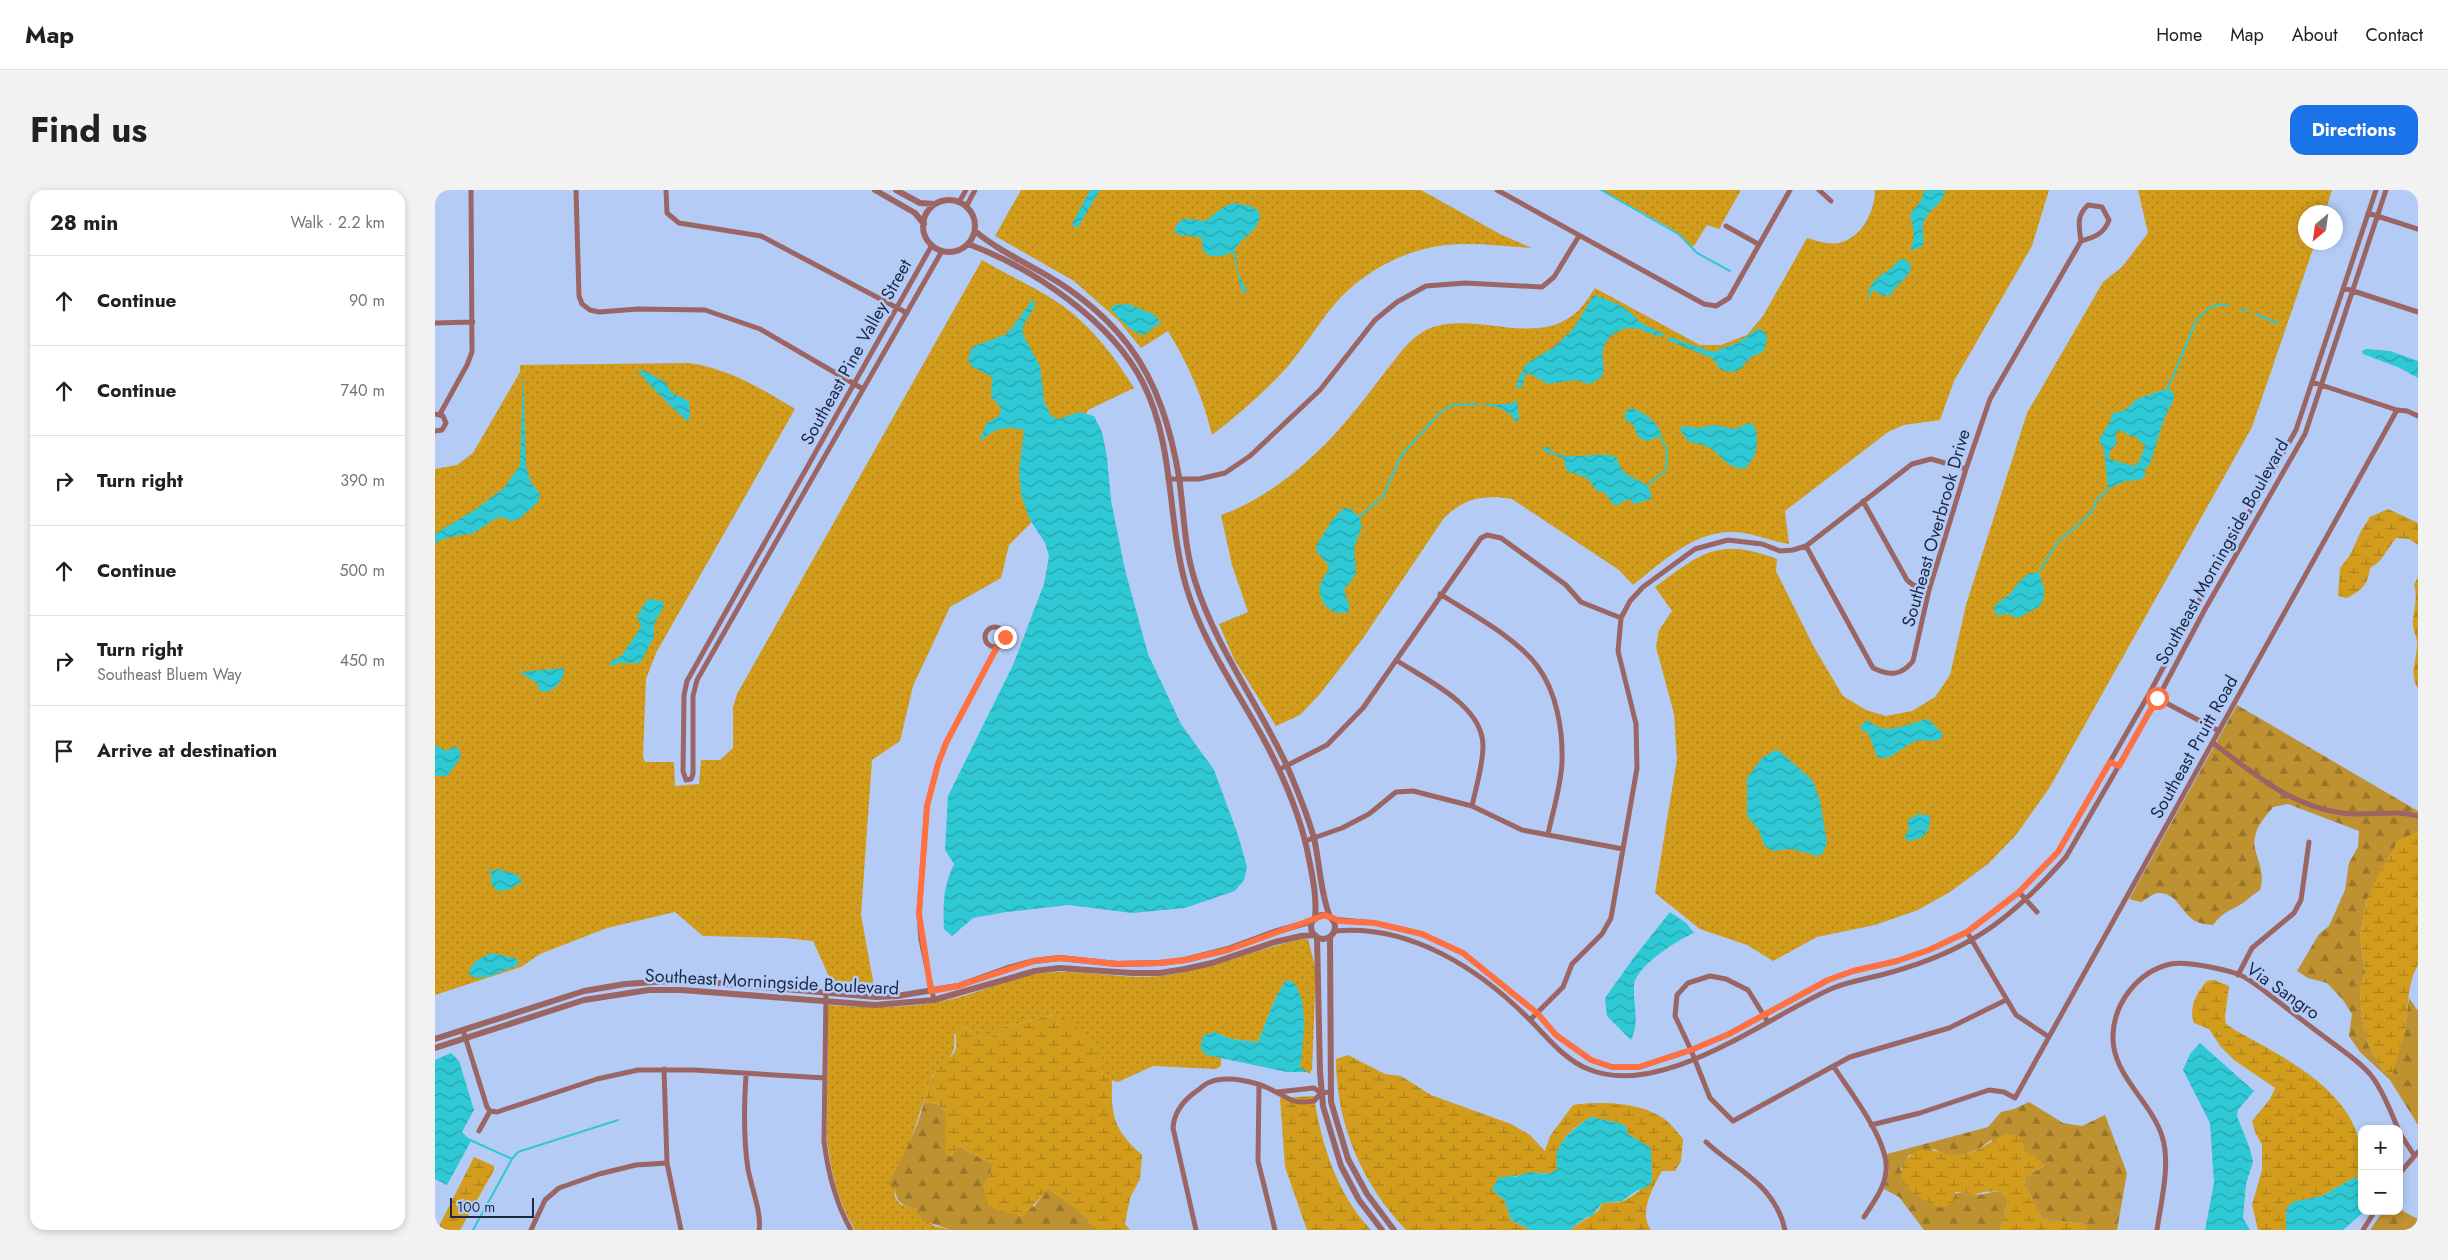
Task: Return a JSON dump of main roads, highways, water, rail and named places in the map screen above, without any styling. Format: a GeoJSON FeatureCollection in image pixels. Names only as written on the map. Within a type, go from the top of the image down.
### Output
{"type":"FeatureCollection","features":[{"type":"Feature","properties":{"kind":"water"},"geometry":{"type":"Polygon","coordinates":[[[1090,190],[1100,190],[1078,227],[1074,227],[1072,224],[1090,190]]]}},
{"type":"Feature","properties":{"kind":"water"},"geometry":{"type":"Polygon","coordinates":[[[1924,190],[1945,190],[1942,199],[1927,215],[1924,222],[1923,246],[1911,251],[1914,234],[1910,214],[1921,201],[1924,190]]]}},
{"type":"Feature","properties":{"kind":"water"},"geometry":{"type":"Polygon","coordinates":[[[1234,203],[1250,206],[1258,210],[1259,217],[1256,227],[1235,249],[1238,272],[1248,294],[1241,290],[1233,252],[1222,256],[1211,256],[1204,251],[1202,239],[1195,236],[1180,235],[1174,231],[1183,219],[1205,221],[1225,206],[1234,203]]]}},
{"type":"Feature","properties":{"kind":"water"},"geometry":{"type":"Polygon","coordinates":[[[1905,259],[1911,265],[1909,273],[1891,295],[1883,296],[1874,290],[1867,299],[1869,290],[1876,279],[1899,260],[1905,259]]]}},
{"type":"Feature","properties":{"kind":"water"},"geometry":{"type":"Polygon","coordinates":[[[1594,295],[1618,304],[1641,323],[1664,334],[1662,337],[1638,329],[1626,328],[1614,334],[1605,343],[1602,377],[1590,384],[1575,380],[1548,384],[1527,372],[1521,388],[1517,388],[1516,384],[1526,364],[1554,347],[1573,329],[1594,295]]]}},
{"type":"Feature","properties":{"kind":"water"},"geometry":{"type":"Polygon","coordinates":[[[1034,298],[1034,308],[1023,325],[1023,335],[1040,366],[1044,401],[1051,416],[1059,419],[1079,412],[1094,416],[1102,432],[1107,457],[1111,500],[1125,570],[1148,654],[1181,724],[1214,770],[1238,835],[1247,867],[1244,880],[1235,891],[1185,908],[1132,913],[1069,905],[1006,912],[973,918],[952,936],[944,929],[946,888],[954,864],[945,850],[948,796],[1013,665],[1044,584],[1049,556],[1045,543],[1029,518],[1021,495],[1019,470],[1024,430],[1012,428],[996,430],[983,440],[980,440],[986,424],[1000,415],[1000,406],[991,397],[992,377],[971,366],[968,359],[972,347],[1007,334],[1034,298]]]}},
{"type":"Feature","properties":{"kind":"water"},"geometry":{"type":"Polygon","coordinates":[[[1128,304],[1153,314],[1161,322],[1144,335],[1134,331],[1110,308],[1114,305],[1128,304]]]}},
{"type":"Feature","properties":{"kind":"water"},"geometry":{"type":"Polygon","coordinates":[[[1757,329],[1764,332],[1767,337],[1763,352],[1751,357],[1739,370],[1731,372],[1721,370],[1712,358],[1667,340],[1669,337],[1713,352],[1739,342],[1757,329]]]}},
{"type":"Feature","properties":{"kind":"water"},"geometry":{"type":"Polygon","coordinates":[[[2366,349],[2390,351],[2418,361],[2418,378],[2400,368],[2363,354],[2362,351],[2366,349]]]}},
{"type":"Feature","properties":{"kind":"water"},"geometry":{"type":"Polygon","coordinates":[[[523,370],[526,466],[531,483],[540,493],[538,502],[519,519],[511,521],[501,517],[474,533],[446,538],[435,543],[435,534],[476,509],[504,488],[520,465],[523,370]]]}},
{"type":"Feature","properties":{"kind":"water"},"geometry":{"type":"Polygon","coordinates":[[[643,370],[665,382],[672,393],[689,401],[690,416],[687,421],[661,397],[638,371],[643,370]]]}},
{"type":"Feature","properties":{"kind":"water"},"geometry":{"type":"Polygon","coordinates":[[[2168,388],[2174,394],[2174,399],[2164,419],[2150,464],[2145,469],[2145,476],[2141,480],[2125,481],[2108,489],[2104,450],[2099,439],[2111,420],[2111,414],[2125,410],[2137,399],[2168,388]],[[2121,430],[2116,433],[2116,445],[2111,449],[2109,459],[2134,466],[2139,462],[2145,446],[2136,437],[2130,436],[2121,430]]]}},
{"type":"Feature","properties":{"kind":"water"},"geometry":{"type":"Polygon","coordinates":[[[1517,401],[1519,418],[1517,423],[1510,414],[1498,407],[1478,404],[1508,404],[1517,401]]]}},
{"type":"Feature","properties":{"kind":"water"},"geometry":{"type":"Polygon","coordinates":[[[1631,408],[1651,419],[1658,427],[1661,436],[1647,441],[1638,437],[1634,426],[1624,418],[1626,411],[1631,408]]]}},
{"type":"Feature","properties":{"kind":"water"},"geometry":{"type":"Polygon","coordinates":[[[1749,423],[1755,427],[1757,444],[1752,460],[1744,469],[1731,466],[1708,447],[1689,441],[1680,429],[1682,426],[1698,428],[1715,425],[1734,429],[1749,423]]]}},
{"type":"Feature","properties":{"kind":"water"},"geometry":{"type":"Polygon","coordinates":[[[1547,446],[1553,452],[1560,455],[1608,455],[1616,457],[1624,472],[1649,488],[1651,499],[1634,504],[1629,499],[1617,505],[1613,504],[1604,492],[1598,491],[1586,478],[1566,470],[1564,459],[1542,450],[1547,446]]]}},
{"type":"Feature","properties":{"kind":"water"},"geometry":{"type":"Polygon","coordinates":[[[1344,508],[1349,508],[1359,517],[1362,526],[1354,548],[1356,574],[1344,590],[1350,608],[1348,612],[1342,613],[1332,611],[1321,599],[1320,585],[1329,566],[1317,552],[1316,546],[1332,520],[1344,508]]]}},
{"type":"Feature","properties":{"kind":"water"},"geometry":{"type":"Polygon","coordinates":[[[2030,573],[2038,573],[2042,581],[2044,594],[2040,606],[2018,618],[2008,614],[1997,615],[1994,611],[1996,604],[2009,595],[2022,579],[2030,573]]]}},
{"type":"Feature","properties":{"kind":"water"},"geometry":{"type":"Polygon","coordinates":[[[653,599],[663,602],[664,606],[654,624],[654,637],[640,663],[619,663],[612,666],[609,663],[622,655],[641,627],[637,616],[647,600],[653,599]]]}},
{"type":"Feature","properties":{"kind":"water"},"geometry":{"type":"Polygon","coordinates":[[[564,668],[563,677],[555,688],[543,692],[538,689],[538,684],[520,672],[564,668]]]}},
{"type":"Feature","properties":{"kind":"water"},"geometry":{"type":"Polygon","coordinates":[[[1928,719],[1943,734],[1939,740],[1916,741],[1893,755],[1882,758],[1877,757],[1869,735],[1859,727],[1868,720],[1882,728],[1889,729],[1928,719]]]}},
{"type":"Feature","properties":{"kind":"water"},"geometry":{"type":"Polygon","coordinates":[[[435,745],[446,751],[456,746],[461,753],[459,760],[447,776],[435,776],[435,745]]]}},
{"type":"Feature","properties":{"kind":"water"},"geometry":{"type":"Polygon","coordinates":[[[1775,750],[1779,751],[1811,779],[1814,784],[1820,801],[1827,843],[1823,853],[1818,856],[1791,849],[1772,851],[1764,845],[1759,830],[1747,816],[1747,778],[1762,758],[1775,750]]]}},
{"type":"Feature","properties":{"kind":"water"},"geometry":{"type":"Polygon","coordinates":[[[1918,814],[1930,816],[1928,830],[1923,836],[1909,841],[1904,837],[1909,830],[1908,820],[1918,814]]]}},
{"type":"Feature","properties":{"kind":"water"},"geometry":{"type":"Polygon","coordinates":[[[487,867],[493,871],[498,869],[518,875],[522,882],[508,890],[498,891],[491,884],[491,874],[487,867]]]}},
{"type":"Feature","properties":{"kind":"water"},"geometry":{"type":"Polygon","coordinates":[[[1670,912],[1686,923],[1694,933],[1658,955],[1641,971],[1636,979],[1634,994],[1636,1020],[1631,1040],[1607,1016],[1605,998],[1670,912]]]}},
{"type":"Feature","properties":{"kind":"water"},"geometry":{"type":"Polygon","coordinates":[[[492,953],[517,959],[519,965],[486,977],[474,977],[469,974],[474,963],[492,953]]]}},
{"type":"Feature","properties":{"kind":"water"},"geometry":{"type":"Polygon","coordinates":[[[1285,981],[1292,981],[1298,989],[1301,998],[1304,1022],[1300,1067],[1308,1072],[1287,1072],[1206,1055],[1200,1048],[1203,1036],[1214,1032],[1231,1039],[1258,1042],[1274,1001],[1285,981]]]}},
{"type":"Feature","properties":{"kind":"water"},"geometry":{"type":"Polygon","coordinates":[[[2200,1043],[2254,1091],[2238,1110],[2237,1116],[2253,1162],[2246,1184],[2243,1218],[2250,1230],[2205,1230],[2214,1183],[2210,1123],[2183,1070],[2190,1054],[2200,1043]]]}},
{"type":"Feature","properties":{"kind":"water"},"geometry":{"type":"Polygon","coordinates":[[[451,1053],[459,1061],[474,1110],[462,1132],[471,1141],[447,1185],[435,1179],[435,1060],[451,1053]]]}},
{"type":"Feature","properties":{"kind":"water"},"geometry":{"type":"Polygon","coordinates":[[[1591,1117],[1625,1125],[1628,1134],[1651,1148],[1652,1180],[1649,1186],[1636,1191],[1622,1201],[1602,1203],[1592,1216],[1587,1217],[1569,1230],[1531,1230],[1511,1220],[1505,1201],[1492,1189],[1499,1177],[1511,1175],[1515,1177],[1529,1172],[1549,1174],[1557,1169],[1556,1158],[1560,1145],[1574,1129],[1591,1117]]]}},
{"type":"Feature","properties":{"kind":"water"},"geometry":{"type":"Polygon","coordinates":[[[2355,1177],[2358,1180],[2358,1215],[2360,1215],[2343,1230],[2286,1230],[2286,1210],[2292,1202],[2322,1196],[2355,1177]]]}},
{"type":"Feature","properties":{"kind":"waterway"},"geometry":{"type":"LineString","coordinates":[[1601,190],[1680,235],[1697,253],[1730,271]]}},
{"type":"Feature","properties":{"kind":"waterway"},"geometry":{"type":"LineString","coordinates":[[2168,388],[2196,321],[2202,313],[2210,308],[2223,304],[2228,305]]}},
{"type":"Feature","properties":{"kind":"waterway"},"geometry":{"type":"LineString","coordinates":[[2241,309],[2247,311]]}},
{"type":"Feature","properties":{"kind":"waterway"},"geometry":{"type":"LineString","coordinates":[[2256,314],[2278,323]]}},
{"type":"Feature","properties":{"kind":"waterway"},"geometry":{"type":"LineString","coordinates":[[1359,517],[1383,496],[1402,454],[1440,413],[1451,405],[1478,404]]}},
{"type":"Feature","properties":{"kind":"waterway"},"geometry":{"type":"LineString","coordinates":[[1661,436],[1667,453],[1666,470],[1661,474]]}},
{"type":"Feature","properties":{"kind":"waterway"},"geometry":{"type":"LineString","coordinates":[[1647,486],[1659,475]]}},
{"type":"Feature","properties":{"kind":"waterway"},"geometry":{"type":"LineString","coordinates":[[2038,573],[2058,542],[2091,513],[2097,500],[2108,489]]}},
{"type":"Feature","properties":{"kind":"waterway"},"geometry":{"type":"LineString","coordinates":[[473,1230],[512,1159],[518,1152],[618,1120]]}},
{"type":"Feature","properties":{"kind":"waterway"},"geometry":{"type":"LineString","coordinates":[[468,1139],[512,1159]]}}]}
